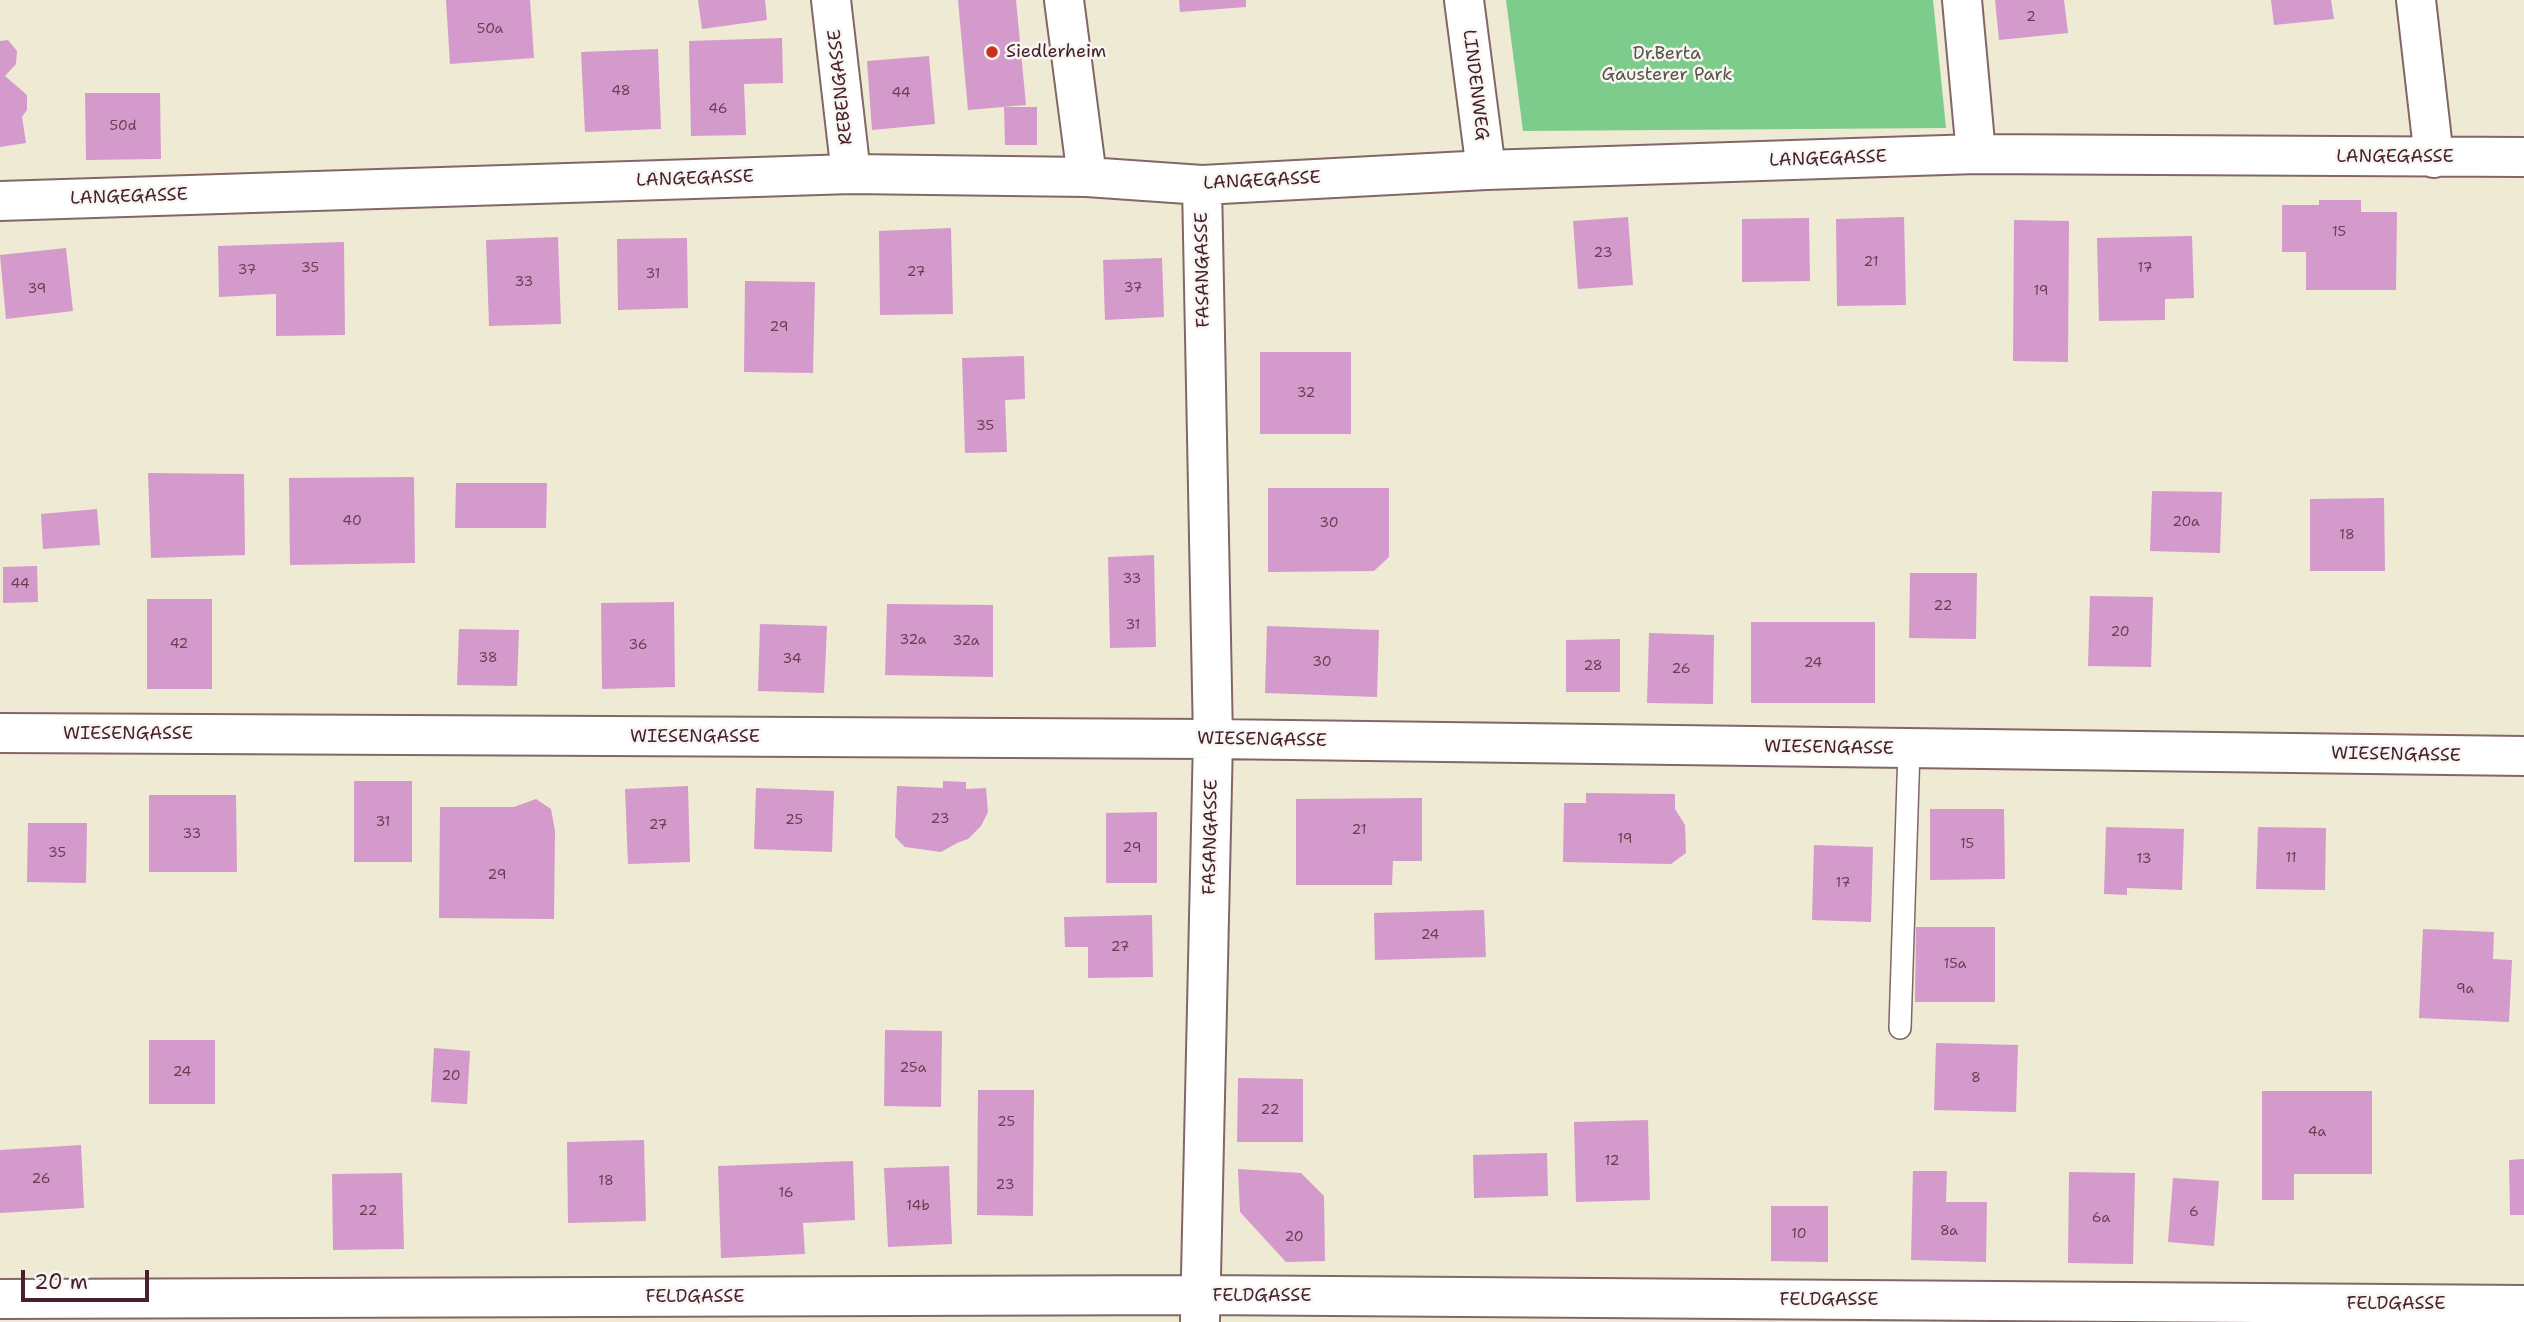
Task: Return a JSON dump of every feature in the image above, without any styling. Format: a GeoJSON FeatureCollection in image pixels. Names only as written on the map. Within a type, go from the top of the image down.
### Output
{"type":"FeatureCollection","features":[{"type":"Feature","properties":{"kind":"street","name":"REBENGASSE"},"geometry":{"type":"LineString","coordinates":[[831,0],[851,174]]}},
{"type":"Feature","properties":{"kind":"street"},"geometry":{"type":"LineString","coordinates":[[1064,0],[1087,177]]}},
{"type":"Feature","properties":{"kind":"street","name":"LINDENWEG"},"geometry":{"type":"LineString","coordinates":[[1464,0],[1486,170]]}},
{"type":"Feature","properties":{"kind":"street"},"geometry":{"type":"LineString","coordinates":[[1962,0],[1976,154]]}},
{"type":"Feature","properties":{"kind":"street"},"geometry":{"type":"LineString","coordinates":[[2416,0],[2434,158]]}},
{"type":"Feature","properties":{"kind":"street","name":"LANGEGASSE"},"geometry":{"type":"LineString","coordinates":[[0,201],[851,174],[1087,177],[1202,185],[1486,170],[1976,154],[2524,157]]}},
{"type":"Feature","properties":{"kind":"street","name":"FASANGASSE"},"geometry":{"type":"LineString","coordinates":[[1200,1308],[1213,739],[1202,185]]}},
{"type":"Feature","properties":{"kind":"street","name":"WIESENGASSE"},"geometry":{"type":"LineString","coordinates":[[0,733],[1213,739],[2524,756]]}},
{"type":"Feature","properties":{"kind":"street","name":"FELDGASSE"},"geometry":{"type":"LineString","coordinates":[[0,1299],[1200,1308],[2524,1305]]}},
{"type":"Feature","properties":{"kind":"lane"},"geometry":{"type":"LineString","coordinates":[[1900,1028],[1909,749]]}},
{"type":"Feature","properties":{"kind":"green space","name":"Dr.Berta Gausterer Park"},"geometry":{"type":"Polygon","coordinates":[[[1506,0],[1933,0],[1946,128],[1523,131],[1506,0]]]}},
{"type":"Feature","properties":{"kind":"building"},"geometry":{"type":"Polygon","coordinates":[[[446,0],[530,0],[534,58],[450,64],[446,0]]]}},
{"type":"Feature","properties":{"kind":"building"},"geometry":{"type":"Polygon","coordinates":[[[698,0],[765,0],[767,20],[702,29],[698,0]]]}},
{"type":"Feature","properties":{"kind":"building","name":"Siedlerheim"},"geometry":{"type":"Polygon","coordinates":[[[958,0],[1016,0],[1026,105],[968,110],[958,0]]]}},
{"type":"Feature","properties":{"kind":"building"},"geometry":{"type":"Polygon","coordinates":[[[1179,0],[1246,0],[1246,7],[1180,12],[1179,0]]]}},
{"type":"Feature","properties":{"kind":"building"},"geometry":{"type":"Polygon","coordinates":[[[1995,0],[2064,0],[2068,33],[1999,40],[1995,0]]]}},
{"type":"Feature","properties":{"kind":"building"},"geometry":{"type":"Polygon","coordinates":[[[2271,0],[2331,0],[2334,19],[2274,25],[2271,0]]]}},
{"type":"Feature","properties":{"kind":"building"},"geometry":{"type":"Polygon","coordinates":[[[782,38],[783,83],[744,84],[746,135],[691,136],[689,41],[782,38]]]}},
{"type":"Feature","properties":{"kind":"building"},"geometry":{"type":"Polygon","coordinates":[[[8,40],[17,51],[16,64],[5,76],[27,95],[27,110],[22,117],[26,143],[0,147],[0,41],[8,40]]]}},
{"type":"Feature","properties":{"kind":"building"},"geometry":{"type":"Polygon","coordinates":[[[658,49],[661,129],[585,132],[581,52],[658,49]]]}},
{"type":"Feature","properties":{"kind":"building"},"geometry":{"type":"Polygon","coordinates":[[[929,56],[935,124],[872,130],[867,61],[929,56]]]}},
{"type":"Feature","properties":{"kind":"building"},"geometry":{"type":"Polygon","coordinates":[[[85,93],[160,93],[161,159],[86,160],[85,93]]]}},
{"type":"Feature","properties":{"kind":"building"},"geometry":{"type":"Polygon","coordinates":[[[1004,107],[1037,107],[1037,145],[1005,145],[1004,107]]]}},
{"type":"Feature","properties":{"kind":"building"},"geometry":{"type":"Polygon","coordinates":[[[2319,200],[2361,200],[2361,212],[2397,212],[2396,290],[2306,290],[2306,252],[2282,252],[2282,205],[2319,205],[2319,200]]]}},
{"type":"Feature","properties":{"kind":"building"},"geometry":{"type":"Polygon","coordinates":[[[1628,217],[1633,285],[1578,289],[1573,221],[1628,217]]]}},
{"type":"Feature","properties":{"kind":"building"},"geometry":{"type":"Polygon","coordinates":[[[1904,217],[1906,305],[1837,306],[1836,219],[1904,217]]]}},
{"type":"Feature","properties":{"kind":"building"},"geometry":{"type":"Polygon","coordinates":[[[1809,218],[1810,281],[1742,282],[1742,219],[1809,218]]]}},
{"type":"Feature","properties":{"kind":"building"},"geometry":{"type":"Polygon","coordinates":[[[2014,220],[2069,221],[2068,362],[2013,361],[2014,220]]]}},
{"type":"Feature","properties":{"kind":"building"},"geometry":{"type":"Polygon","coordinates":[[[951,228],[953,314],[880,315],[879,231],[951,228]]]}},
{"type":"Feature","properties":{"kind":"building"},"geometry":{"type":"Polygon","coordinates":[[[2192,236],[2194,298],[2165,299],[2165,320],[2099,321],[2097,238],[2192,236]]]}},
{"type":"Feature","properties":{"kind":"building"},"geometry":{"type":"Polygon","coordinates":[[[558,237],[561,324],[489,326],[486,240],[558,237]]]}},
{"type":"Feature","properties":{"kind":"building"},"geometry":{"type":"Polygon","coordinates":[[[687,238],[688,308],[618,310],[617,239],[687,238]]]}},
{"type":"Feature","properties":{"kind":"building"},"geometry":{"type":"Polygon","coordinates":[[[344,242],[345,335],[276,336],[276,294],[219,297],[218,246],[344,242]]]}},
{"type":"Feature","properties":{"kind":"building"},"geometry":{"type":"Polygon","coordinates":[[[66,248],[73,311],[6,319],[0,255],[66,248]]]}},
{"type":"Feature","properties":{"kind":"building"},"geometry":{"type":"Polygon","coordinates":[[[1162,258],[1164,317],[1105,320],[1103,260],[1162,258]]]}},
{"type":"Feature","properties":{"kind":"building"},"geometry":{"type":"Polygon","coordinates":[[[745,281],[815,282],[813,373],[744,372],[745,281]]]}},
{"type":"Feature","properties":{"kind":"building"},"geometry":{"type":"Polygon","coordinates":[[[1260,352],[1351,352],[1351,434],[1260,434],[1260,352]]]}},
{"type":"Feature","properties":{"kind":"building"},"geometry":{"type":"Polygon","coordinates":[[[1024,356],[1025,399],[1005,400],[1007,452],[965,453],[962,358],[1024,356]]]}},
{"type":"Feature","properties":{"kind":"building"},"geometry":{"type":"Polygon","coordinates":[[[148,473],[244,474],[245,555],[151,558],[148,473]]]}},
{"type":"Feature","properties":{"kind":"building"},"geometry":{"type":"Polygon","coordinates":[[[414,477],[415,563],[290,565],[289,478],[414,477]]]}},
{"type":"Feature","properties":{"kind":"building"},"geometry":{"type":"Polygon","coordinates":[[[456,483],[547,483],[546,528],[455,528],[456,483]]]}},
{"type":"Feature","properties":{"kind":"building"},"geometry":{"type":"Polygon","coordinates":[[[1268,488],[1389,488],[1389,557],[1374,571],[1268,572],[1268,488]]]}},
{"type":"Feature","properties":{"kind":"building"},"geometry":{"type":"Polygon","coordinates":[[[2152,491],[2222,492],[2220,553],[2150,551],[2152,491]]]}},
{"type":"Feature","properties":{"kind":"building"},"geometry":{"type":"Polygon","coordinates":[[[2384,498],[2385,571],[2310,571],[2310,499],[2384,498]]]}},
{"type":"Feature","properties":{"kind":"building"},"geometry":{"type":"Polygon","coordinates":[[[97,509],[100,545],[43,549],[41,514],[97,509]]]}},
{"type":"Feature","properties":{"kind":"building"},"geometry":{"type":"Polygon","coordinates":[[[1154,555],[1156,647],[1110,648],[1108,557],[1154,555]]]}},
{"type":"Feature","properties":{"kind":"building"},"geometry":{"type":"Polygon","coordinates":[[[37,566],[38,602],[3,603],[3,567],[37,566]]]}},
{"type":"Feature","properties":{"kind":"building"},"geometry":{"type":"Polygon","coordinates":[[[1910,573],[1977,573],[1976,639],[1909,638],[1910,573]]]}},
{"type":"Feature","properties":{"kind":"building"},"geometry":{"type":"Polygon","coordinates":[[[2090,596],[2153,597],[2151,667],[2088,666],[2090,596]]]}},
{"type":"Feature","properties":{"kind":"building"},"geometry":{"type":"Polygon","coordinates":[[[147,599],[212,599],[212,689],[147,689],[147,599]]]}},
{"type":"Feature","properties":{"kind":"building"},"geometry":{"type":"Polygon","coordinates":[[[674,602],[675,687],[602,689],[601,603],[674,602]]]}},
{"type":"Feature","properties":{"kind":"building"},"geometry":{"type":"Polygon","coordinates":[[[887,604],[993,605],[993,677],[885,675],[887,604]]]}},
{"type":"Feature","properties":{"kind":"building"},"geometry":{"type":"Polygon","coordinates":[[[1751,622],[1875,622],[1875,703],[1751,703],[1751,622]]]}},
{"type":"Feature","properties":{"kind":"building"},"geometry":{"type":"Polygon","coordinates":[[[760,624],[827,626],[824,693],[758,691],[760,624]]]}},
{"type":"Feature","properties":{"kind":"building"},"geometry":{"type":"Polygon","coordinates":[[[1267,626],[1379,630],[1377,697],[1265,693],[1267,626]]]}},
{"type":"Feature","properties":{"kind":"building"},"geometry":{"type":"Polygon","coordinates":[[[459,629],[519,630],[517,686],[457,685],[459,629]]]}},
{"type":"Feature","properties":{"kind":"building"},"geometry":{"type":"Polygon","coordinates":[[[1649,633],[1714,635],[1713,704],[1647,703],[1649,633]]]}},
{"type":"Feature","properties":{"kind":"building"},"geometry":{"type":"Polygon","coordinates":[[[1620,639],[1620,692],[1566,692],[1566,640],[1620,639]]]}},
{"type":"Feature","properties":{"kind":"building"},"geometry":{"type":"Polygon","coordinates":[[[354,781],[412,781],[412,862],[354,862],[354,781]]]}},
{"type":"Feature","properties":{"kind":"building"},"geometry":{"type":"Polygon","coordinates":[[[943,781],[966,782],[966,789],[986,788],[988,812],[981,826],[968,839],[941,852],[905,847],[895,837],[897,786],[943,788],[943,781]]]}},
{"type":"Feature","properties":{"kind":"building"},"geometry":{"type":"Polygon","coordinates":[[[688,786],[690,862],[628,864],[625,789],[688,786]]]}},
{"type":"Feature","properties":{"kind":"building"},"geometry":{"type":"Polygon","coordinates":[[[756,788],[834,791],[832,852],[754,849],[756,788]]]}},
{"type":"Feature","properties":{"kind":"building"},"geometry":{"type":"Polygon","coordinates":[[[1586,793],[1675,794],[1675,809],[1685,825],[1686,853],[1671,864],[1563,862],[1564,803],[1586,803],[1586,793]]]}},
{"type":"Feature","properties":{"kind":"building"},"geometry":{"type":"Polygon","coordinates":[[[149,795],[236,795],[237,872],[149,872],[149,795]]]}},
{"type":"Feature","properties":{"kind":"building"},"geometry":{"type":"Polygon","coordinates":[[[1422,798],[1422,861],[1393,861],[1392,885],[1296,885],[1296,799],[1422,798]]]}},
{"type":"Feature","properties":{"kind":"building"},"geometry":{"type":"Polygon","coordinates":[[[536,799],[551,809],[555,831],[554,919],[439,918],[440,807],[514,807],[536,799]]]}},
{"type":"Feature","properties":{"kind":"building"},"geometry":{"type":"Polygon","coordinates":[[[1930,809],[2004,809],[2005,879],[1930,880],[1930,809]]]}},
{"type":"Feature","properties":{"kind":"building"},"geometry":{"type":"Polygon","coordinates":[[[1157,812],[1157,883],[1106,883],[1106,813],[1157,812]]]}},
{"type":"Feature","properties":{"kind":"building"},"geometry":{"type":"Polygon","coordinates":[[[28,823],[87,823],[86,883],[27,882],[28,823]]]}},
{"type":"Feature","properties":{"kind":"building"},"geometry":{"type":"Polygon","coordinates":[[[2106,827],[2184,829],[2182,890],[2127,888],[2127,895],[2104,894],[2106,827]]]}},
{"type":"Feature","properties":{"kind":"building"},"geometry":{"type":"Polygon","coordinates":[[[2258,827],[2326,828],[2325,890],[2256,889],[2258,827]]]}},
{"type":"Feature","properties":{"kind":"building"},"geometry":{"type":"Polygon","coordinates":[[[1814,845],[1873,847],[1871,922],[1812,920],[1814,845]]]}},
{"type":"Feature","properties":{"kind":"building"},"geometry":{"type":"Polygon","coordinates":[[[1484,910],[1486,957],[1375,960],[1374,913],[1484,910]]]}},
{"type":"Feature","properties":{"kind":"building"},"geometry":{"type":"Polygon","coordinates":[[[1152,915],[1153,977],[1088,978],[1088,947],[1065,947],[1064,917],[1152,915]]]}},
{"type":"Feature","properties":{"kind":"building"},"geometry":{"type":"Polygon","coordinates":[[[1916,927],[1995,927],[1995,1002],[1915,1002],[1916,927]]]}},
{"type":"Feature","properties":{"kind":"building"},"geometry":{"type":"Polygon","coordinates":[[[2423,929],[2494,932],[2493,959],[2512,960],[2509,1022],[2419,1018],[2423,929]]]}},
{"type":"Feature","properties":{"kind":"building"},"geometry":{"type":"Polygon","coordinates":[[[885,1030],[942,1031],[941,1107],[884,1106],[885,1030]]]}},
{"type":"Feature","properties":{"kind":"building"},"geometry":{"type":"Polygon","coordinates":[[[149,1040],[215,1040],[215,1104],[149,1104],[149,1040]]]}},
{"type":"Feature","properties":{"kind":"building"},"geometry":{"type":"Polygon","coordinates":[[[1936,1043],[2018,1045],[2016,1112],[1934,1110],[1936,1043]]]}},
{"type":"Feature","properties":{"kind":"building"},"geometry":{"type":"Polygon","coordinates":[[[434,1048],[470,1051],[467,1104],[431,1102],[434,1048]]]}},
{"type":"Feature","properties":{"kind":"building"},"geometry":{"type":"Polygon","coordinates":[[[1238,1078],[1303,1079],[1303,1142],[1237,1142],[1238,1078]]]}},
{"type":"Feature","properties":{"kind":"building"},"geometry":{"type":"Polygon","coordinates":[[[978,1090],[1034,1090],[1033,1216],[977,1215],[978,1090]]]}},
{"type":"Feature","properties":{"kind":"building"},"geometry":{"type":"Polygon","coordinates":[[[2262,1091],[2372,1091],[2372,1174],[2294,1174],[2294,1200],[2262,1200],[2262,1091]]]}},
{"type":"Feature","properties":{"kind":"building"},"geometry":{"type":"Polygon","coordinates":[[[1648,1120],[1650,1200],[1576,1202],[1574,1122],[1648,1120]]]}},
{"type":"Feature","properties":{"kind":"building"},"geometry":{"type":"Polygon","coordinates":[[[644,1140],[646,1221],[568,1223],[567,1142],[644,1140]]]}},
{"type":"Feature","properties":{"kind":"building"},"geometry":{"type":"Polygon","coordinates":[[[81,1145],[84,1208],[0,1213],[0,1150],[81,1145]]]}},
{"type":"Feature","properties":{"kind":"building"},"geometry":{"type":"Polygon","coordinates":[[[1547,1153],[1548,1196],[1474,1198],[1473,1155],[1547,1153]]]}},
{"type":"Feature","properties":{"kind":"building"},"geometry":{"type":"Polygon","coordinates":[[[2524,1159],[2524,1215],[2510,1215],[2509,1160],[2524,1159]]]}},
{"type":"Feature","properties":{"kind":"building"},"geometry":{"type":"Polygon","coordinates":[[[853,1161],[855,1220],[803,1223],[805,1254],[721,1258],[718,1166],[853,1161]]]}},
{"type":"Feature","properties":{"kind":"building"},"geometry":{"type":"Polygon","coordinates":[[[949,1166],[952,1244],[888,1247],[884,1168],[949,1166]]]}},
{"type":"Feature","properties":{"kind":"building"},"geometry":{"type":"Polygon","coordinates":[[[1238,1169],[1301,1173],[1324,1196],[1325,1261],[1286,1262],[1240,1212],[1238,1169]]]}},
{"type":"Feature","properties":{"kind":"building"},"geometry":{"type":"Polygon","coordinates":[[[1913,1171],[1947,1171],[1946,1202],[1987,1202],[1986,1262],[1911,1260],[1913,1171]]]}},
{"type":"Feature","properties":{"kind":"building"},"geometry":{"type":"Polygon","coordinates":[[[2069,1172],[2135,1173],[2133,1264],[2068,1263],[2069,1172]]]}},
{"type":"Feature","properties":{"kind":"building"},"geometry":{"type":"Polygon","coordinates":[[[402,1173],[404,1249],[333,1250],[332,1174],[402,1173]]]}},
{"type":"Feature","properties":{"kind":"building"},"geometry":{"type":"Polygon","coordinates":[[[2173,1178],[2219,1181],[2214,1246],[2168,1242],[2173,1178]]]}},
{"type":"Feature","properties":{"kind":"building"},"geometry":{"type":"Polygon","coordinates":[[[1771,1206],[1828,1206],[1828,1262],[1771,1261],[1771,1206]]]}},
{"type":"Feature","properties":{"kind":"place","name":"Siedlerheim"},"geometry":{"type":"Point","coordinates":[992,52]}}]}
